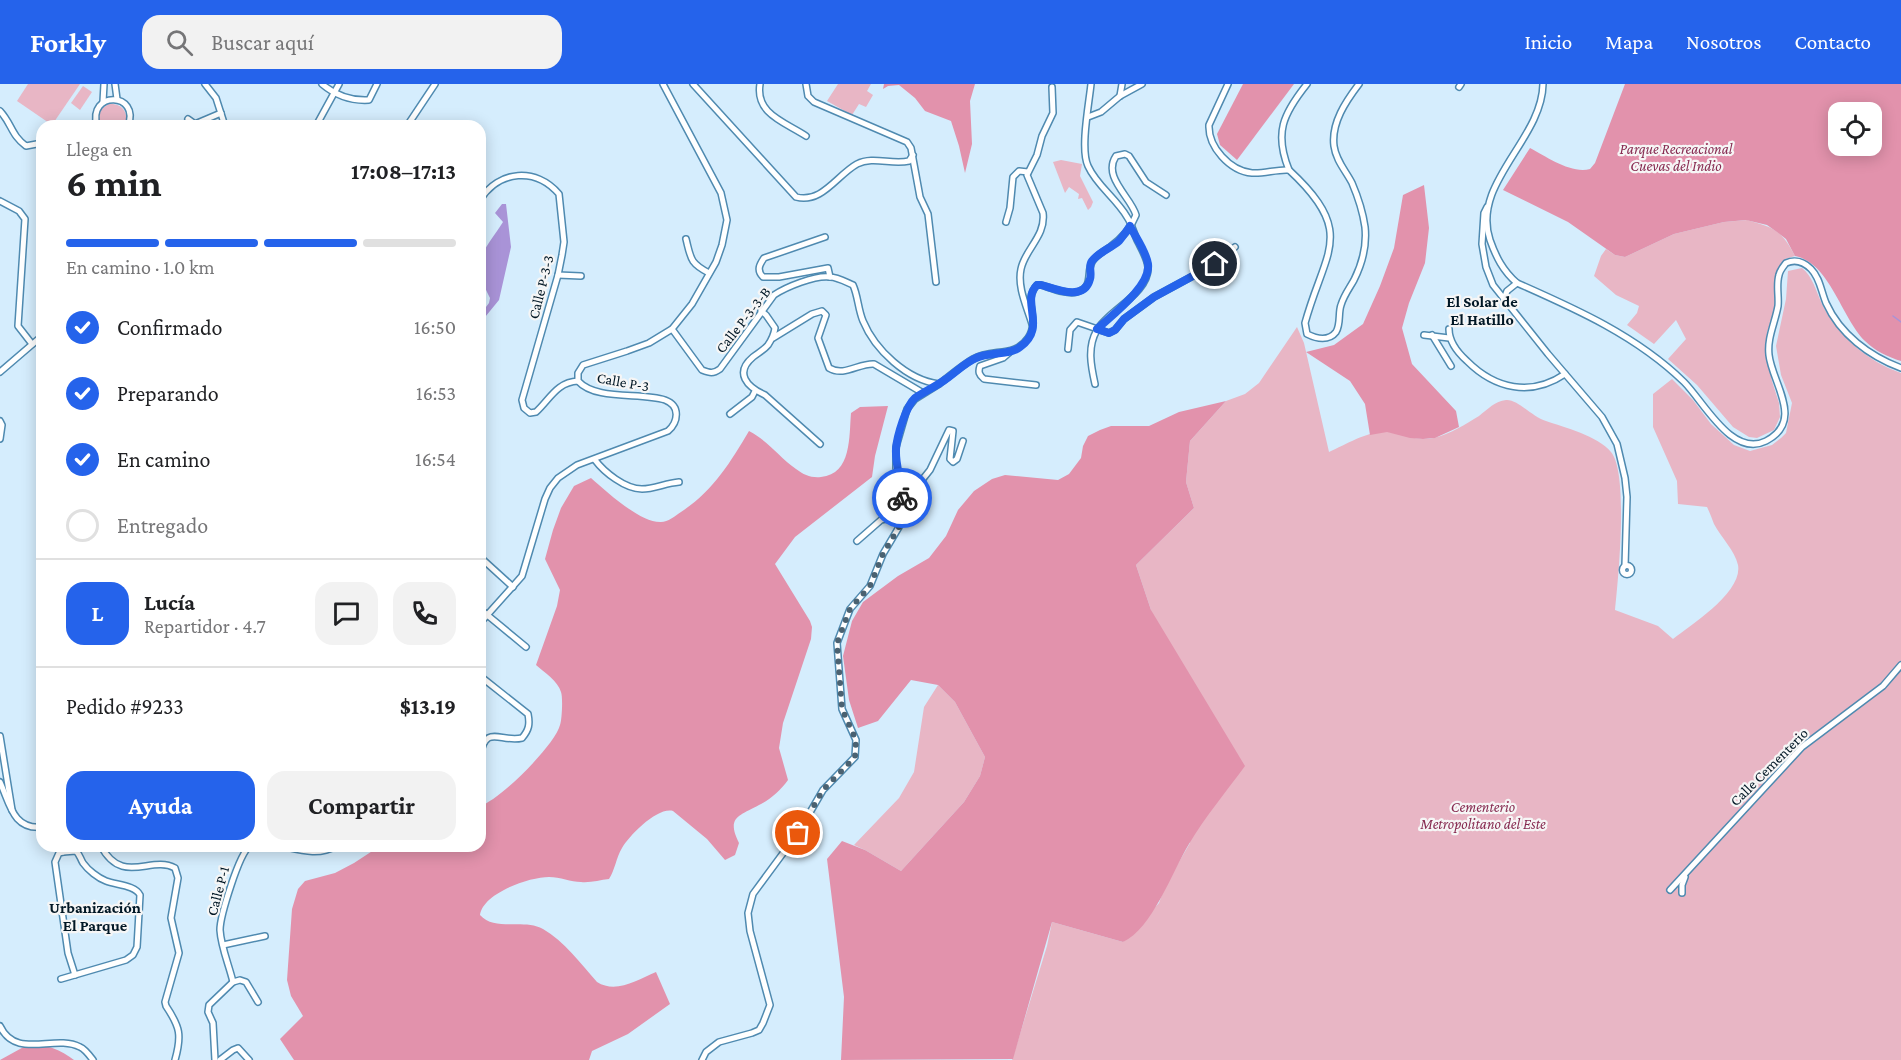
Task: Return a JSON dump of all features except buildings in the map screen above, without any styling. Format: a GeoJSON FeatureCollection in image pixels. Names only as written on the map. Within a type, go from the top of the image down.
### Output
{"type":"FeatureCollection","features":[{"type":"Feature","properties":{"kind":"street"},"geometry":{"type":"LineString","coordinates":[[103,102],[104,84]]}},
{"type":"Feature","properties":{"kind":"street"},"geometry":{"type":"LineString","coordinates":[[115,84],[117,99]]}},
{"type":"Feature","properties":{"kind":"street"},"geometry":{"type":"LineString","coordinates":[[205,84],[216,98],[223,120]]}},
{"type":"Feature","properties":{"kind":"street"},"geometry":{"type":"LineString","coordinates":[[322,84],[335,94],[369,100],[377,84]]}},
{"type":"Feature","properties":{"kind":"street"},"geometry":{"type":"LineString","coordinates":[[320,120],[339,84]]}},
{"type":"Feature","properties":{"kind":"street"},"geometry":{"type":"LineString","coordinates":[[411,120],[435,84]]}},
{"type":"Feature","properties":{"kind":"street","name":"Calle P-3"},"geometry":{"type":"LineString","coordinates":[[486,617],[522,576],[550,488],[558,478],[578,465],[668,431],[675,425],[677,415],[673,406],[667,401],[623,396],[590,389],[578,381],[578,373],[583,365],[649,343],[672,329],[692,303],[716,262],[722,244],[727,220],[721,194],[663,84]]}},
{"type":"Feature","properties":{"kind":"street"},"geometry":{"type":"LineString","coordinates":[[693,84],[796,197],[803,199],[820,194],[848,170],[860,163],[877,160],[899,164],[909,161],[913,155]]}},
{"type":"Feature","properties":{"kind":"street"},"geometry":{"type":"LineString","coordinates":[[760,84],[758,97],[767,111],[806,136]]}},
{"type":"Feature","properties":{"kind":"street"},"geometry":{"type":"LineString","coordinates":[[806,84],[808,96],[814,102],[907,142],[913,155],[920,197],[928,214],[936,282]]}},
{"type":"Feature","properties":{"kind":"street"},"geometry":{"type":"LineString","coordinates":[[1091,84],[1085,138],[1087,165],[1127,217],[1146,257],[1148,271],[1132,296],[1097,329],[1091,346],[1090,361],[1095,384]]}},
{"type":"Feature","properties":{"kind":"street"},"geometry":{"type":"LineString","coordinates":[[1120,96],[1122,84]]}},
{"type":"Feature","properties":{"kind":"street"},"geometry":{"type":"LineString","coordinates":[[1088,117],[1101,112],[1120,96],[1142,84]]}},
{"type":"Feature","properties":{"kind":"street"},"geometry":{"type":"LineString","coordinates":[[1228,84],[1208,132],[1221,156],[1243,171],[1254,173],[1289,170]]}},
{"type":"Feature","properties":{"kind":"street"},"geometry":{"type":"LineString","coordinates":[[1307,84],[1280,129],[1283,154],[1289,170],[1310,189],[1328,218],[1331,246],[1305,323],[1307,334],[1316,339],[1326,338],[1336,332],[1339,325],[1340,307],[1362,260],[1365,244],[1361,209],[1352,183],[1339,162],[1334,147],[1334,134],[1344,103],[1359,84]]}},
{"type":"Feature","properties":{"kind":"street"},"geometry":{"type":"LineString","coordinates":[[1543,84],[1538,113],[1498,182],[1484,213],[1482,230],[1484,257],[1493,285],[1602,417],[1617,444],[1627,497],[1625,566]]}},
{"type":"Feature","properties":{"kind":"street"},"geometry":{"type":"LineString","coordinates":[[1033,329],[1020,279],[1024,260],[1038,237],[1044,220],[1027,178],[1053,113],[1052,87]]}},
{"type":"Feature","properties":{"kind":"street"},"geometry":{"type":"LineString","coordinates":[[95,120],[97,108],[103,102],[117,99],[127,105],[133,120]]}},
{"type":"Feature","properties":{"kind":"street"},"geometry":{"type":"LineString","coordinates":[[0,111],[16,139],[26,146],[36,144]]}},
{"type":"Feature","properties":{"kind":"street"},"geometry":{"type":"LineString","coordinates":[[204,120],[221,113]]}},
{"type":"Feature","properties":{"kind":"street"},"geometry":{"type":"LineString","coordinates":[[130,120],[131,116]]}},
{"type":"Feature","properties":{"kind":"street"},"geometry":{"type":"LineString","coordinates":[[702,1060],[706,1052],[719,1042],[752,1033],[763,1023],[770,1005],[750,931],[748,914],[753,894],[798,833],[823,790],[855,757],[856,740],[842,709],[837,643],[850,609],[870,586],[883,554],[899,527],[902,489],[896,468],[896,447],[907,409],[915,399],[974,358],[1022,347],[1033,329],[1034,320],[1030,296],[1033,289],[1041,285],[1069,293],[1086,287],[1090,279],[1090,265],[1093,260],[1119,240],[1136,215],[1115,178],[1112,166],[1116,156],[1125,154],[1129,156],[1136,163],[1146,182],[1166,195]]}},
{"type":"Feature","properties":{"kind":"street"},"geometry":{"type":"LineString","coordinates":[[1006,222],[1010,208],[1013,177],[1018,171],[1028,172]]}},
{"type":"Feature","properties":{"kind":"street","name":"Calle P-3-3"},"geometry":{"type":"LineString","coordinates":[[486,194],[499,181],[512,177],[529,176],[544,180],[554,188],[561,201],[564,242],[558,275],[522,400],[524,408],[530,412],[536,412],[559,386],[569,381],[578,381]]}},
{"type":"Feature","properties":{"kind":"street"},"geometry":{"type":"LineString","coordinates":[[0,201],[19,211],[25,219],[18,326],[32,344]]}},
{"type":"Feature","properties":{"kind":"street"},"geometry":{"type":"LineString","coordinates":[[1489,203],[1488,230],[1492,248],[1500,263],[1517,283],[1611,328],[1642,347],[1683,381],[1730,436],[1745,444],[1757,444],[1767,440],[1778,431],[1784,418],[1784,396],[1772,368],[1768,351],[1778,306],[1779,275],[1786,263],[1798,261],[1810,268],[1819,281],[1831,313],[1846,333],[1875,356],[1901,368]]}},
{"type":"Feature","properties":{"kind":"street"},"geometry":{"type":"LineString","coordinates":[[825,237],[764,258],[759,265],[759,271],[763,277],[778,277],[828,268],[830,277],[853,285],[863,320],[875,341],[886,354],[912,376],[939,384]]}},
{"type":"Feature","properties":{"kind":"street"},"geometry":{"type":"LineString","coordinates":[[686,239],[691,261],[709,273]]}},
{"type":"Feature","properties":{"kind":"street"},"geometry":{"type":"LineString","coordinates":[[1068,349],[1070,330],[1077,322],[1109,333],[1154,297],[1215,264],[1235,247]]}},
{"type":"Feature","properties":{"kind":"street"},"geometry":{"type":"LineString","coordinates":[[558,275],[581,276]]}},
{"type":"Feature","properties":{"kind":"street","name":"Calle P-3-3-B"},"geometry":{"type":"LineString","coordinates":[[672,329],[702,370],[714,373],[720,369],[774,295],[782,290],[819,278],[830,277]]}},
{"type":"Feature","properties":{"kind":"street"},"geometry":{"type":"LineString","coordinates":[[1504,299],[1507,291],[1517,283]]}},
{"type":"Feature","properties":{"kind":"street"},"geometry":{"type":"LineString","coordinates":[[761,311],[775,328],[773,338]]}},
{"type":"Feature","properties":{"kind":"street"},"geometry":{"type":"LineString","coordinates":[[820,444],[765,395],[755,391],[746,382],[743,374],[748,362],[773,338],[812,314],[822,311],[826,315],[818,338],[829,368],[837,372],[874,364],[923,393]]}},
{"type":"Feature","properties":{"kind":"street"},"geometry":{"type":"LineString","coordinates":[[1449,329],[1449,338],[1458,352],[1483,375],[1497,383],[1528,388],[1542,386],[1565,374]]}},
{"type":"Feature","properties":{"kind":"street"},"geometry":{"type":"LineString","coordinates":[[1424,335],[1449,338]]}},
{"type":"Feature","properties":{"kind":"street"},"geometry":{"type":"LineString","coordinates":[[1432,336],[1451,366]]}},
{"type":"Feature","properties":{"kind":"street"},"geometry":{"type":"LineString","coordinates":[[0,372],[36,341]]}},
{"type":"Feature","properties":{"kind":"street"},"geometry":{"type":"LineString","coordinates":[[1011,351],[1003,357],[980,366],[978,371],[980,376],[984,379],[1036,385]]}},
{"type":"Feature","properties":{"kind":"street"},"geometry":{"type":"LineString","coordinates":[[730,414],[752,397],[755,391]]}},
{"type":"Feature","properties":{"kind":"street"},"geometry":{"type":"LineString","coordinates":[[0,422],[2,425],[0,439]]}},
{"type":"Feature","properties":{"kind":"street"},"geometry":{"type":"LineString","coordinates":[[900,520],[914,501],[918,485],[930,470],[950,430],[953,431],[950,459],[953,462],[957,459],[963,441]]}},
{"type":"Feature","properties":{"kind":"street"},"geometry":{"type":"LineString","coordinates":[[595,460],[601,468],[633,488],[643,489],[679,482]]}},
{"type":"Feature","properties":{"kind":"street"},"geometry":{"type":"LineString","coordinates":[[857,541],[881,520],[900,520]]}},
{"type":"Feature","properties":{"kind":"street"},"geometry":{"type":"LineString","coordinates":[[486,562],[513,587]]}},
{"type":"Feature","properties":{"kind":"street"},"geometry":{"type":"LineString","coordinates":[[488,615],[526,647]]}},
{"type":"Feature","properties":{"kind":"street","name":"Calle Cementerio"},"geometry":{"type":"LineString","coordinates":[[1670,890],[1802,747],[1883,686],[1901,665]]}},
{"type":"Feature","properties":{"kind":"street"},"geometry":{"type":"LineString","coordinates":[[486,681],[528,714],[530,723],[522,738],[515,740],[493,736],[486,738]]}},
{"type":"Feature","properties":{"kind":"street"},"geometry":{"type":"LineString","coordinates":[[0,736],[12,810]]}},
{"type":"Feature","properties":{"kind":"street"},"geometry":{"type":"LineString","coordinates":[[0,782],[12,810],[22,825],[36,826]]}},
{"type":"Feature","properties":{"kind":"street"},"geometry":{"type":"LineString","coordinates":[[60,852],[56,862],[68,953],[75,975]]}},
{"type":"Feature","properties":{"kind":"street"},"geometry":{"type":"LineString","coordinates":[[61,979],[126,960],[133,955],[138,939],[140,895],[135,889],[99,878],[76,852]]}},
{"type":"Feature","properties":{"kind":"street"},"geometry":{"type":"LineString","coordinates":[[104,852],[121,865],[134,869],[168,864],[175,868],[178,878],[171,918],[179,953],[165,1002],[180,1033],[176,1060]]}},
{"type":"Feature","properties":{"kind":"street","name":"Calle P-1"},"geometry":{"type":"LineString","coordinates":[[233,982],[220,929],[237,863],[243,852]]}},
{"type":"Feature","properties":{"kind":"street","name":"Calle Cementerio"},"geometry":{"type":"LineString","coordinates":[[1682,893],[1682,885],[1688,870]]}},
{"type":"Feature","properties":{"kind":"street"},"geometry":{"type":"LineString","coordinates":[[223,945],[264,936]]}},
{"type":"Feature","properties":{"kind":"street"},"geometry":{"type":"LineString","coordinates":[[249,1060],[238,1048],[218,1060],[213,1023],[208,1012],[209,1005],[233,982],[240,980],[246,982],[258,1002]]}},
{"type":"Feature","properties":{"kind":"street"},"geometry":{"type":"LineString","coordinates":[[0,1026],[4,1035],[13,1043],[24,1046],[68,1044],[80,1047],[93,1060]]}},
{"type":"Feature","properties":{"kind":"green space"},"geometry":{"type":"Polygon","coordinates":[[[28,84],[80,84],[55,120],[45,120],[17,101],[28,84]]]}},
{"type":"Feature","properties":{"kind":"green space"},"geometry":{"type":"Polygon","coordinates":[[[838,84],[871,84],[867,91],[873,95],[866,107],[859,104],[852,115],[827,101],[838,84]]]}},
{"type":"Feature","properties":{"kind":"green space"},"geometry":{"type":"Polygon","coordinates":[[[884,84],[975,84],[970,101],[972,144],[965,173],[951,121],[925,111],[915,98],[899,85],[883,89],[884,84]]]}},
{"type":"Feature","properties":{"kind":"green space"},"geometry":{"type":"Polygon","coordinates":[[[1243,84],[1294,84],[1237,160],[1220,145],[1217,134],[1243,84]]]}},
{"type":"Feature","properties":{"kind":"green space","name":"Parque Recreacional Cuevas del Indio"},"geometry":{"type":"Polygon","coordinates":[[[1625,84],[1901,84],[1901,361],[1873,348],[1865,341],[1817,269],[1807,261],[1795,256],[1786,239],[1767,225],[1746,220],[1724,222],[1674,234],[1625,257],[1615,255],[1568,222],[1503,190],[1530,148],[1567,167],[1590,169],[1595,163],[1625,84]]]}},
{"type":"Feature","properties":{"kind":"green space"},"geometry":{"type":"Polygon","coordinates":[[[83,86],[92,92],[80,110],[71,103],[83,86]]]}},
{"type":"Feature","properties":{"kind":"green space"},"geometry":{"type":"Polygon","coordinates":[[[109,104],[118,105],[124,110],[126,120],[98,120],[99,113],[109,104]]]}},
{"type":"Feature","properties":{"kind":"green space"},"geometry":{"type":"Polygon","coordinates":[[[1061,160],[1082,164],[1080,176],[1093,202],[1088,210],[1082,198],[1078,199],[1079,194],[1069,187],[1065,193],[1053,162],[1061,160]]]}},
{"type":"Feature","properties":{"kind":"green space"},"geometry":{"type":"Polygon","coordinates":[[[1424,185],[1429,228],[1425,263],[1402,328],[1412,364],[1456,411],[1459,427],[1435,438],[1410,438],[1387,432],[1370,435],[1365,404],[1350,381],[1306,352],[1334,345],[1363,324],[1394,248],[1403,195],[1424,185]]]}},
{"type":"Feature","properties":{"kind":"green space"},"geometry":{"type":"Polygon","coordinates":[[[1747,220],[1776,231],[1795,256],[1785,259],[1778,269],[1774,312],[1767,332],[1766,353],[1779,403],[1780,417],[1774,430],[1757,438],[1749,437],[1733,427],[1697,385],[1668,359],[1686,339],[1676,320],[1654,344],[1627,325],[1637,313],[1639,306],[1616,295],[1594,276],[1606,249],[1615,255],[1625,257],[1674,234],[1724,222],[1747,220]]]}},
{"type":"Feature","properties":{"kind":"green space","name":"Cementerio Metropolitano del Este"},"geometry":{"type":"Polygon","coordinates":[[[1802,268],[1812,280],[1829,316],[1845,337],[1877,362],[1901,373],[1901,1060],[1012,1060],[1047,946],[1052,922],[1123,942],[1159,903],[1165,886],[1190,843],[1151,610],[1136,565],[1194,508],[1186,482],[1190,441],[1226,401],[1245,394],[1259,383],[1297,327],[1304,343],[1329,452],[1358,438],[1381,432],[1422,439],[1434,438],[1458,428],[1495,404],[1506,400],[1515,402],[1541,419],[1580,433],[1605,446],[1611,452],[1620,481],[1621,528],[1615,610],[1658,626],[1673,639],[1703,617],[1724,597],[1737,575],[1738,565],[1731,549],[1714,524],[1707,507],[1678,504],[1677,481],[1653,427],[1653,394],[1672,379],[1693,400],[1711,424],[1734,445],[1750,451],[1772,445],[1781,438],[1786,433],[1792,403],[1781,375],[1776,346],[1786,299],[1788,271],[1802,268]]]}},
{"type":"Feature","properties":{"kind":"green space"},"geometry":{"type":"Polygon","coordinates":[[[1226,401],[1190,441],[1186,482],[1194,508],[1136,565],[1151,610],[1245,766],[1195,834],[1152,913],[1133,935],[1123,942],[1052,922],[1013,1059],[841,1060],[844,997],[827,859],[842,841],[865,850],[901,871],[964,802],[980,776],[985,757],[955,702],[938,685],[911,680],[878,721],[858,728],[849,700],[843,656],[852,621],[863,602],[898,576],[929,558],[946,536],[958,510],[974,491],[992,479],[1005,475],[1058,480],[1069,474],[1081,458],[1088,436],[1100,430],[1111,426],[1149,426],[1179,412],[1226,401]]]}},
{"type":"Feature","properties":{"kind":"green space"},"geometry":{"type":"Polygon","coordinates":[[[888,406],[872,477],[795,537],[775,564],[810,621],[811,639],[783,723],[779,748],[788,780],[771,797],[740,815],[734,822],[735,834],[739,843],[735,855],[725,860],[707,839],[673,811],[667,811],[659,813],[644,823],[631,836],[620,852],[609,879],[584,882],[549,877],[519,883],[489,900],[480,915],[493,923],[527,925],[543,929],[565,946],[597,982],[604,985],[619,986],[656,972],[670,1004],[628,1034],[592,1051],[589,1060],[294,1060],[280,1039],[303,1016],[291,996],[287,980],[292,909],[298,889],[305,881],[335,873],[371,852],[486,852],[486,803],[526,771],[556,734],[561,718],[561,692],[554,680],[536,665],[557,606],[560,590],[545,559],[561,508],[574,486],[591,478],[634,512],[653,521],[664,522],[692,504],[712,486],[749,431],[762,439],[799,471],[821,477],[831,474],[844,461],[849,443],[851,413],[860,407],[888,406]]]}},
{"type":"Feature","properties":{"kind":"green space"},"geometry":{"type":"Polygon","coordinates":[[[938,685],[955,702],[985,757],[980,776],[964,802],[901,871],[854,845],[899,798],[914,772],[924,707],[938,685]]]}},
{"type":"Feature","properties":{"kind":"green space"},"geometry":{"type":"Polygon","coordinates":[[[29,1044],[53,1048],[74,1060],[0,1060],[29,1044]]]}},
{"type":"Feature","properties":{"kind":"shaded area"},"geometry":{"type":"Polygon","coordinates":[[[502,204],[506,204],[511,247],[499,300],[486,316],[486,307],[490,298],[486,289],[486,247],[503,222],[495,213],[502,204]]]}},
{"type":"Feature","properties":{"kind":"waterway"},"geometry":{"type":"LineString","coordinates":[[1893,316],[1901,322]]}},
{"type":"Feature","properties":{"kind":"way so far"},"geometry":{"type":"LineString","coordinates":[[798,833],[823,790],[855,757],[856,740],[842,709],[837,643],[850,609],[870,586],[883,554],[899,527],[902,498]]}},
{"type":"Feature","properties":{"kind":"district","name":"El Solar de El Hatillo"},"geometry":{"type":"Point","coordinates":[1482,310]}},
{"type":"Feature","properties":{"kind":"district","name":"Urbanización El Parque"},"geometry":{"type":"Point","coordinates":[95,916]}},
{"type":"Feature","properties":{"kind":"route"},"geometry":{"type":"LineString","coordinates":[[902,498],[896,468],[896,447],[907,409],[915,399],[974,358],[988,353],[1017,350],[1022,347],[1033,329],[1034,320],[1030,296],[1037,285],[1069,293],[1086,287],[1090,279],[1090,265],[1093,260],[1119,240],[1130,226],[1146,257],[1148,271],[1142,286],[1097,329],[1109,333],[1154,297],[1215,264]]}}]}
